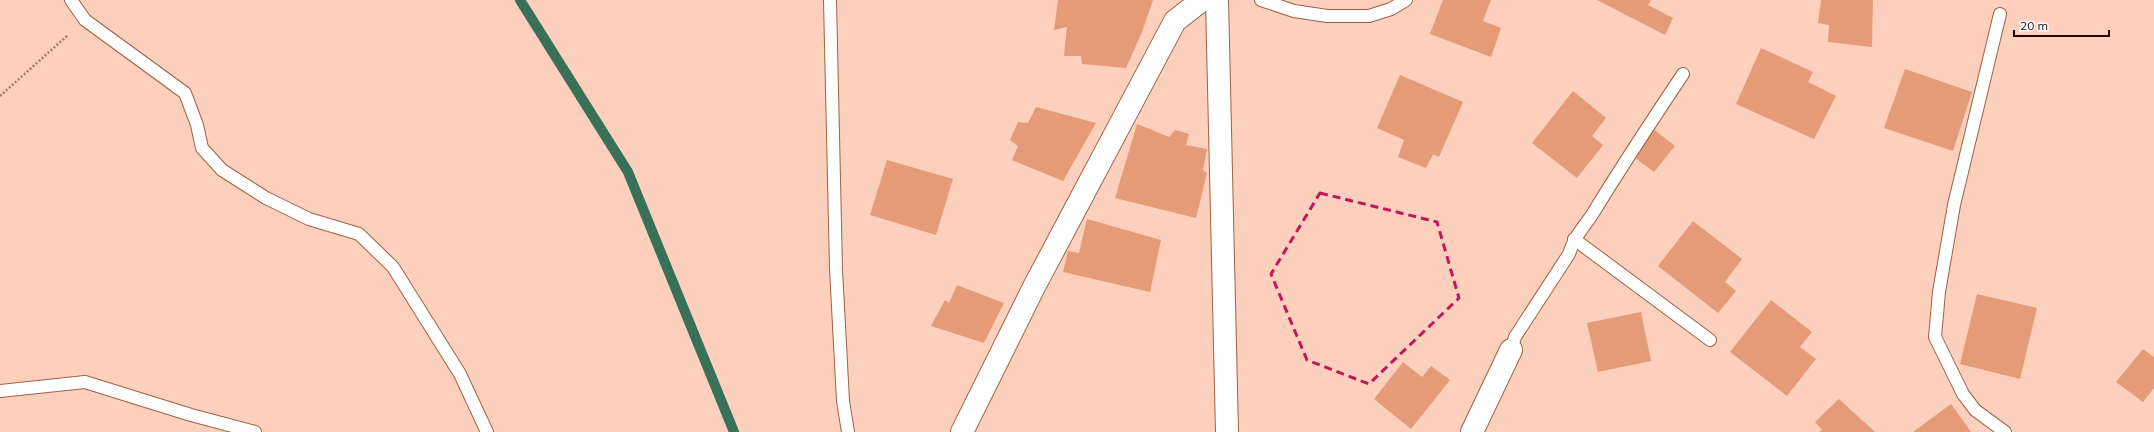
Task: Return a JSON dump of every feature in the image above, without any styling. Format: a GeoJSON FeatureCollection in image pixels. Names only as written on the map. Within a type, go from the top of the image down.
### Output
{"type":"FeatureCollection","features":[{"type":"Feature","properties":{"kind":"street"},"geometry":{"type":"LineString","coordinates":[[962,432],[1035,285],[1175,21],[1202,0]]}},
{"type":"Feature","properties":{"kind":"street"},"geometry":{"type":"LineString","coordinates":[[1217,0],[1227,432]]}},
{"type":"Feature","properties":{"kind":"street"},"geometry":{"type":"LineString","coordinates":[[1472,432],[1511,350]]}},
{"type":"Feature","properties":{"kind":"lane"},"geometry":{"type":"LineString","coordinates":[[71,0],[84,20],[185,93],[197,125],[202,148],[222,170],[266,198],[309,219],[359,234],[393,267],[460,374],[487,432]]}},
{"type":"Feature","properties":{"kind":"lane"},"geometry":{"type":"LineString","coordinates":[[830,0],[837,277],[843,401],[848,432]]}},
{"type":"Feature","properties":{"kind":"lane"},"geometry":{"type":"LineString","coordinates":[[1261,0],[1294,11],[1327,16],[1368,16],[1391,9],[1406,0]]}},
{"type":"Feature","properties":{"kind":"lane"},"geometry":{"type":"LineString","coordinates":[[2000,14],[1954,205],[1938,292],[1935,337],[1963,394],[1975,410],[2006,432]]}},
{"type":"Feature","properties":{"kind":"lane"},"geometry":{"type":"LineString","coordinates":[[1511,350],[1515,337],[1569,254],[1574,239],[1588,221],[1622,166],[1683,74]]}},
{"type":"Feature","properties":{"kind":"lane"},"geometry":{"type":"LineString","coordinates":[[1574,239],[1710,340]]}},
{"type":"Feature","properties":{"kind":"lane"},"geometry":{"type":"LineString","coordinates":[[0,391],[85,382],[191,415],[255,432]]}},
{"type":"Feature","properties":{"kind":"path"},"geometry":{"type":"LineString","coordinates":[[0,96],[84,20]]}},
{"type":"Feature","properties":{"kind":"highlighted area"},"geometry":{"type":"Polygon","coordinates":[[[1320,193],[1437,222],[1459,298],[1369,384],[1307,360],[1271,274],[1320,193]]]}},
{"type":"Feature","properties":{"kind":"building"},"geometry":{"type":"Polygon","coordinates":[[[1058,0],[1153,0],[1142,32],[1126,68],[1082,64],[1081,56],[1064,56],[1067,27],[1054,30],[1058,0]]]}},
{"type":"Feature","properties":{"kind":"building"},"geometry":{"type":"Polygon","coordinates":[[[1443,0],[1491,0],[1483,21],[1501,28],[1491,57],[1430,34],[1443,0]]]}},
{"type":"Feature","properties":{"kind":"building"},"geometry":{"type":"Polygon","coordinates":[[[1597,0],[1651,0],[1648,5],[1673,18],[1665,35],[1597,0]]]}},
{"type":"Feature","properties":{"kind":"building"},"geometry":{"type":"Polygon","coordinates":[[[1821,0],[1873,0],[1872,47],[1828,42],[1829,25],[1818,23],[1821,0]]]}},
{"type":"Feature","properties":{"kind":"building"},"geometry":{"type":"Polygon","coordinates":[[[1761,48],[1813,72],[1808,82],[1836,96],[1814,139],[1736,104],[1761,48]]]}},
{"type":"Feature","properties":{"kind":"building"},"geometry":{"type":"Polygon","coordinates":[[[1905,69],[1972,92],[1953,151],[1884,128],[1905,69]]]}},
{"type":"Feature","properties":{"kind":"building"},"geometry":{"type":"Polygon","coordinates":[[[1400,75],[1463,102],[1439,157],[1433,154],[1426,168],[1398,157],[1404,140],[1377,128],[1400,75]]]}},
{"type":"Feature","properties":{"kind":"building"},"geometry":{"type":"Polygon","coordinates":[[[1573,91],[1606,118],[1592,136],[1603,145],[1577,178],[1532,143],[1573,91]]]}},
{"type":"Feature","properties":{"kind":"building"},"geometry":{"type":"Polygon","coordinates":[[[1036,107],[1096,123],[1063,181],[1012,160],[1018,146],[1010,140],[1018,122],[1028,123],[1036,107]]]}},
{"type":"Feature","properties":{"kind":"building"},"geometry":{"type":"Polygon","coordinates":[[[1137,124],[1169,137],[1175,130],[1189,134],[1186,145],[1207,149],[1203,170],[1207,173],[1196,218],[1115,198],[1137,124]]]}},
{"type":"Feature","properties":{"kind":"building"},"geometry":{"type":"Polygon","coordinates":[[[1652,128],[1675,146],[1654,172],[1631,155],[1652,128]]]}},
{"type":"Feature","properties":{"kind":"building"},"geometry":{"type":"Polygon","coordinates":[[[887,160],[953,179],[936,235],[870,215],[887,160]]]}},
{"type":"Feature","properties":{"kind":"building"},"geometry":{"type":"Polygon","coordinates":[[[1087,219],[1161,240],[1150,292],[1063,272],[1068,251],[1079,253],[1087,219]]]}},
{"type":"Feature","properties":{"kind":"building"},"geometry":{"type":"Polygon","coordinates":[[[1693,221],[1742,259],[1725,282],[1736,291],[1718,313],[1658,266],[1693,221]]]}},
{"type":"Feature","properties":{"kind":"building"},"geometry":{"type":"Polygon","coordinates":[[[957,285],[1004,303],[984,343],[931,326],[945,300],[949,303],[957,285]]]}},
{"type":"Feature","properties":{"kind":"building"},"geometry":{"type":"Polygon","coordinates":[[[1977,294],[2037,308],[2020,379],[1960,364],[1977,294]]]}},
{"type":"Feature","properties":{"kind":"building"},"geometry":{"type":"Polygon","coordinates":[[[1771,300],[1812,332],[1800,347],[1816,359],[1787,396],[1730,352],[1771,300]]]}},
{"type":"Feature","properties":{"kind":"building"},"geometry":{"type":"Polygon","coordinates":[[[1641,312],[1651,361],[1598,372],[1587,323],[1641,312]]]}},
{"type":"Feature","properties":{"kind":"building"},"geometry":{"type":"Polygon","coordinates":[[[2143,349],[2154,357],[2154,388],[2143,402],[2116,382],[2143,349]]]}},
{"type":"Feature","properties":{"kind":"building"},"geometry":{"type":"Polygon","coordinates":[[[1403,362],[1422,377],[1431,366],[1450,380],[1411,429],[1374,399],[1403,362]]]}},
{"type":"Feature","properties":{"kind":"building"},"geometry":{"type":"Polygon","coordinates":[[[1839,399],[1875,432],[1819,432],[1822,430],[1815,422],[1839,399]]]}},
{"type":"Feature","properties":{"kind":"building"},"geometry":{"type":"Polygon","coordinates":[[[1951,404],[1971,432],[1913,432],[1951,404]]]}},
{"type":"Feature","properties":{"kind":"waterway"},"geometry":{"type":"LineString","coordinates":[[520,0],[628,172],[734,432]]}}]}
